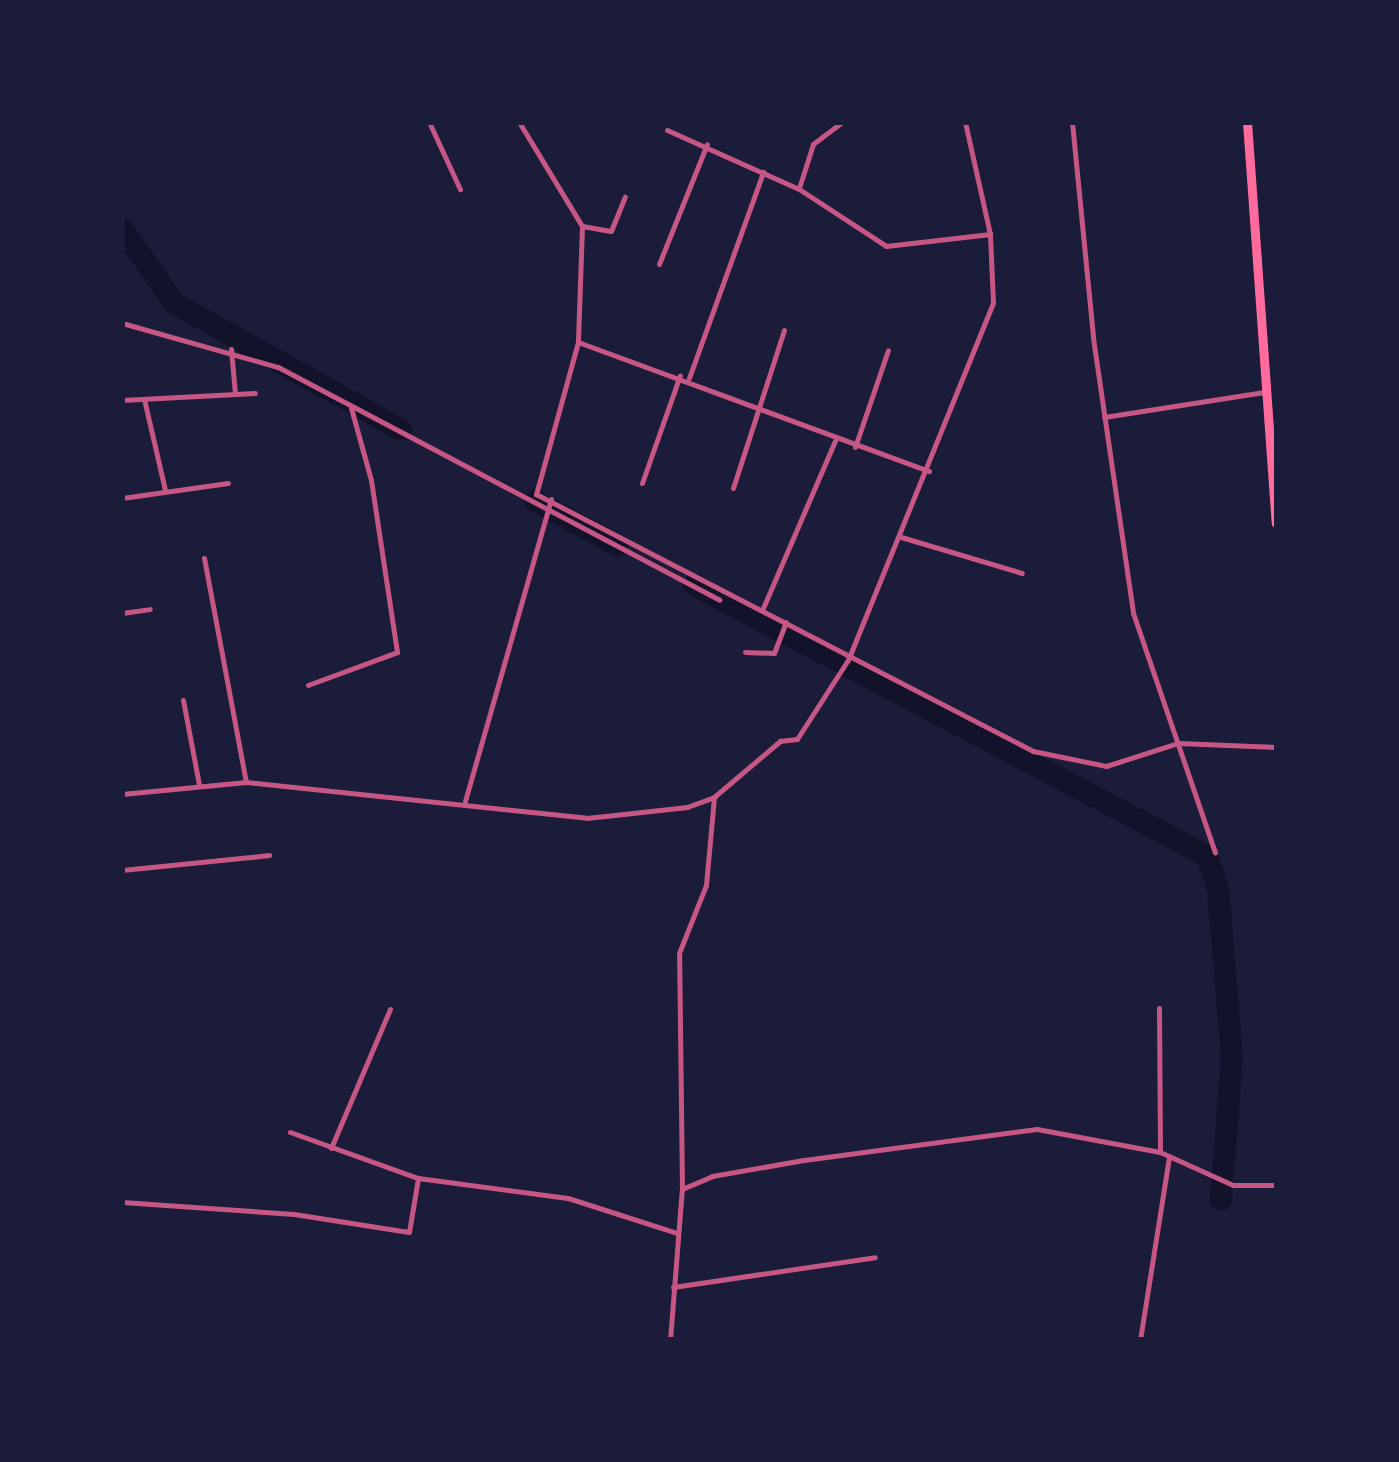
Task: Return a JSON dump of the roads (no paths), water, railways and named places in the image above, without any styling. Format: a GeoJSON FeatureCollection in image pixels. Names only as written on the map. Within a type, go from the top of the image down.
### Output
{"type":"FeatureCollection","features":[{"type":"Feature","properties":{"kind":"main road"},"geometry":{"type":"LineString","coordinates":[[1246,122],[1276,523]]}},
{"type":"Feature","properties":{"kind":"street"},"geometry":{"type":"LineString","coordinates":[[428,122],[460,189]]}},
{"type":"Feature","properties":{"kind":"street"},"geometry":{"type":"LineString","coordinates":[[519,122],[582,226],[578,342],[536,494],[589,516],[786,620],[847,660],[1034,751],[1106,766],[1178,743],[1276,747]]}},
{"type":"Feature","properties":{"kind":"street"},"geometry":{"type":"LineString","coordinates":[[798,189],[813,144],[842,122]]}},
{"type":"Feature","properties":{"kind":"street"},"geometry":{"type":"LineString","coordinates":[[122,794],[246,782],[465,801],[575,818],[687,807],[714,797],[780,741],[797,739],[847,660],[929,471],[993,302],[990,234],[965,122]]}},
{"type":"Feature","properties":{"kind":"street"},"geometry":{"type":"LineString","coordinates":[[1072,122],[1104,418],[1132,613],[1216,852]]}},
{"type":"Feature","properties":{"kind":"street"},"geometry":{"type":"LineString","coordinates":[[667,130],[707,144],[798,189],[886,246],[990,234]]}},
{"type":"Feature","properties":{"kind":"street"},"geometry":{"type":"LineString","coordinates":[[660,264],[707,144]]}},
{"type":"Feature","properties":{"kind":"street"},"geometry":{"type":"LineString","coordinates":[[689,378],[763,172]]}},
{"type":"Feature","properties":{"kind":"street"},"geometry":{"type":"LineString","coordinates":[[582,226],[611,232],[625,197]]}},
{"type":"Feature","properties":{"kind":"street"},"geometry":{"type":"LineString","coordinates":[[122,323],[231,349],[548,509],[718,600]]}},
{"type":"Feature","properties":{"kind":"street"},"geometry":{"type":"LineString","coordinates":[[734,488],[784,330]]}},
{"type":"Feature","properties":{"kind":"street"},"geometry":{"type":"LineString","coordinates":[[578,342],[689,378],[835,441],[929,471]]}},
{"type":"Feature","properties":{"kind":"street"},"geometry":{"type":"LineString","coordinates":[[231,349],[234,394]]}},
{"type":"Feature","properties":{"kind":"street"},"geometry":{"type":"LineString","coordinates":[[855,448],[888,350]]}},
{"type":"Feature","properties":{"kind":"street"},"geometry":{"type":"LineString","coordinates":[[642,482],[680,375]]}},
{"type":"Feature","properties":{"kind":"street"},"geometry":{"type":"LineString","coordinates":[[1104,418],[1266,392]]}},
{"type":"Feature","properties":{"kind":"street"},"geometry":{"type":"LineString","coordinates":[[122,400],[255,394]]}},
{"type":"Feature","properties":{"kind":"street"},"geometry":{"type":"LineString","coordinates":[[144,398],[165,490]]}},
{"type":"Feature","properties":{"kind":"street"},"geometry":{"type":"LineString","coordinates":[[308,685],[397,652],[371,480],[351,408]]}},
{"type":"Feature","properties":{"kind":"street"},"geometry":{"type":"LineString","coordinates":[[763,608],[835,441]]}},
{"type":"Feature","properties":{"kind":"street"},"geometry":{"type":"LineString","coordinates":[[122,498],[228,483]]}},
{"type":"Feature","properties":{"kind":"street"},"geometry":{"type":"LineString","coordinates":[[465,801],[551,499]]}},
{"type":"Feature","properties":{"kind":"street"},"geometry":{"type":"LineString","coordinates":[[582,527],[589,516]]}},
{"type":"Feature","properties":{"kind":"street"},"geometry":{"type":"LineString","coordinates":[[901,537],[1022,573]]}},
{"type":"Feature","properties":{"kind":"street"},"geometry":{"type":"LineString","coordinates":[[204,558],[246,782]]}},
{"type":"Feature","properties":{"kind":"street"},"geometry":{"type":"LineString","coordinates":[[122,613],[150,609]]}},
{"type":"Feature","properties":{"kind":"street"},"geometry":{"type":"LineString","coordinates":[[745,652],[774,653],[786,620]]}},
{"type":"Feature","properties":{"kind":"street"},"geometry":{"type":"LineString","coordinates":[[183,700],[199,785]]}},
{"type":"Feature","properties":{"kind":"street"},"geometry":{"type":"LineString","coordinates":[[670,1340],[682,1189],[679,953],[706,885],[714,797]]}},
{"type":"Feature","properties":{"kind":"street"},"geometry":{"type":"LineString","coordinates":[[122,870],[269,855]]}},
{"type":"Feature","properties":{"kind":"street"},"geometry":{"type":"LineString","coordinates":[[1159,1008],[1160,1152]]}},
{"type":"Feature","properties":{"kind":"street"},"geometry":{"type":"LineString","coordinates":[[331,1148],[390,1009]]}},
{"type":"Feature","properties":{"kind":"street"},"geometry":{"type":"LineString","coordinates":[[682,1189],[712,1176],[786,1163],[1037,1130],[1160,1152],[1226,1181],[1276,1185]]}},
{"type":"Feature","properties":{"kind":"street"},"geometry":{"type":"LineString","coordinates":[[290,1132],[418,1178],[568,1198],[677,1233]]}},
{"type":"Feature","properties":{"kind":"street"},"geometry":{"type":"LineString","coordinates":[[1140,1340],[1169,1156]]}},
{"type":"Feature","properties":{"kind":"street"},"geometry":{"type":"LineString","coordinates":[[122,1202],[294,1214],[409,1232],[418,1178]]}},
{"type":"Feature","properties":{"kind":"street"},"geometry":{"type":"LineString","coordinates":[[674,1287],[875,1257]]}},
{"type":"Feature","properties":{"kind":"waterway"},"geometry":{"type":"LineString","coordinates":[[122,228],[174,303],[401,430]]}},
{"type":"Feature","properties":{"kind":"waterway"},"geometry":{"type":"LineString","coordinates":[[535,501],[617,545]]}},
{"type":"Feature","properties":{"kind":"waterway"},"geometry":{"type":"LineString","coordinates":[[694,585],[1207,856],[1218,888],[1232,1057],[1221,1200]]}}]}
